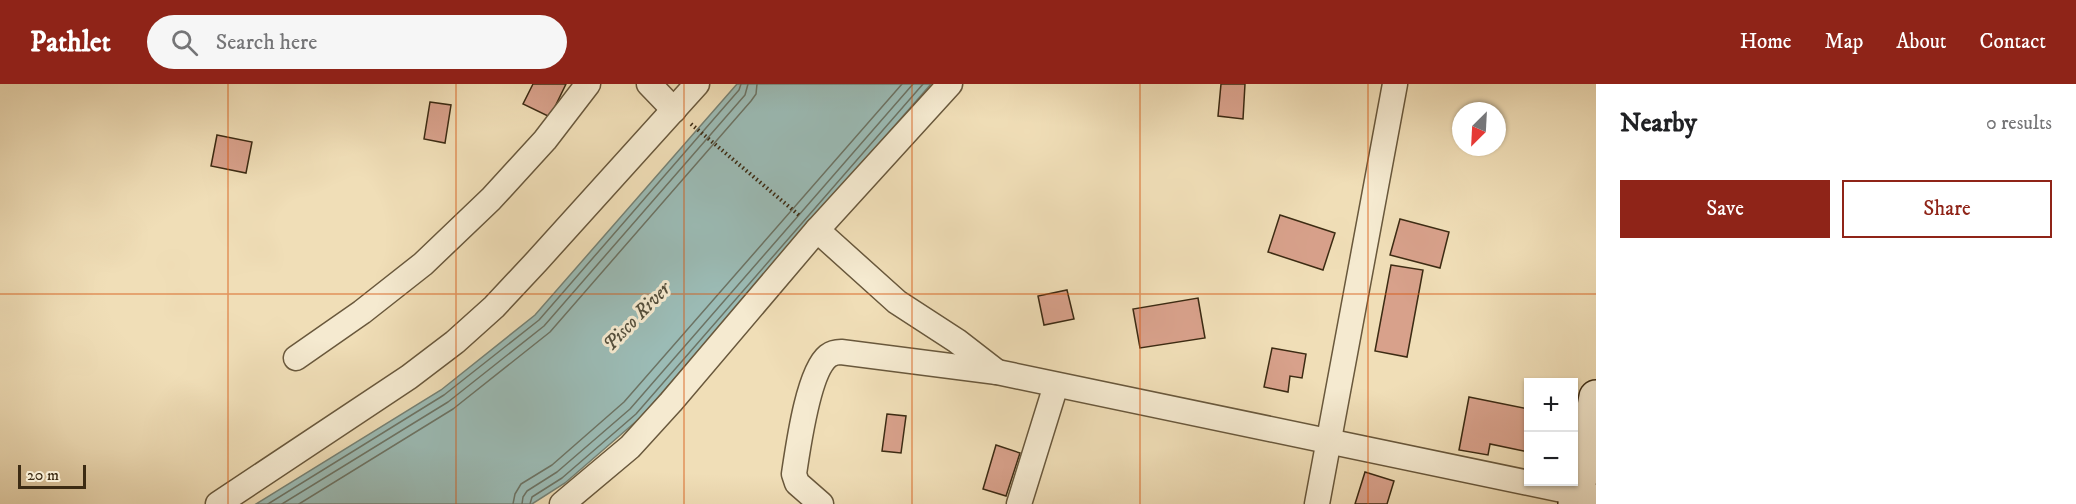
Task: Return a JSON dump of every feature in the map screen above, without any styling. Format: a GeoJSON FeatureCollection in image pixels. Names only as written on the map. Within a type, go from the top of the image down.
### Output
{"type":"FeatureCollection","features":[{"type":"Feature","properties":{"kind":"street"},"geometry":{"type":"LineString","coordinates":[[296,358],[362,312],[423,264],[491,199],[569,111],[588,84]]}},
{"type":"Feature","properties":{"kind":"street"},"geometry":{"type":"LineString","coordinates":[[649,84],[682,117]]}},
{"type":"Feature","properties":{"kind":"street"},"geometry":{"type":"LineString","coordinates":[[218,504],[409,377],[455,342],[494,307],[682,117],[697,84]]}},
{"type":"Feature","properties":{"kind":"street"},"geometry":{"type":"LineString","coordinates":[[562,504],[630,447],[671,402],[810,224],[950,84]]}},
{"type":"Feature","properties":{"kind":"street"},"geometry":{"type":"LineString","coordinates":[[1317,504],[1395,84]]}},
{"type":"Feature","properties":{"kind":"street"},"geometry":{"type":"LineString","coordinates":[[810,224],[897,302],[957,341],[997,372]]}},
{"type":"Feature","properties":{"kind":"street"},"geometry":{"type":"LineString","coordinates":[[821,504],[797,483],[794,474],[805,412],[817,372],[828,356],[841,352],[997,372],[1329,440],[1583,498],[1596,397]]}},
{"type":"Feature","properties":{"kind":"street"},"geometry":{"type":"LineString","coordinates":[[1019,504],[1056,385]]}},
{"type":"Feature","properties":{"kind":"path"},"geometry":{"type":"LineString","coordinates":[[682,117],[810,224]]}},
{"type":"Feature","properties":{"kind":"water","name":"Pisco River"},"geometry":{"type":"Polygon","coordinates":[[[737,84],[931,84],[640,418],[565,483],[532,504],[256,504],[441,390],[535,315],[737,84]]]}},
{"type":"Feature","properties":{"kind":"building"},"geometry":{"type":"Polygon","coordinates":[[[533,84],[566,84],[550,117],[523,104],[533,84]]]}},
{"type":"Feature","properties":{"kind":"building"},"geometry":{"type":"Polygon","coordinates":[[[1221,84],[1245,84],[1243,119],[1218,116],[1221,84]]]}},
{"type":"Feature","properties":{"kind":"building"},"geometry":{"type":"Polygon","coordinates":[[[430,102],[451,105],[445,143],[424,139],[430,102]]]}},
{"type":"Feature","properties":{"kind":"building"},"geometry":{"type":"Polygon","coordinates":[[[217,135],[252,142],[246,173],[211,166],[217,135]]]}},
{"type":"Feature","properties":{"kind":"building"},"geometry":{"type":"Polygon","coordinates":[[[1280,215],[1335,233],[1323,270],[1268,252],[1280,215]]]}},
{"type":"Feature","properties":{"kind":"building"},"geometry":{"type":"Polygon","coordinates":[[[1400,219],[1449,232],[1440,268],[1390,255],[1400,219]]]}},
{"type":"Feature","properties":{"kind":"building"},"geometry":{"type":"Polygon","coordinates":[[[1391,265],[1423,270],[1407,357],[1375,351],[1391,265]]]}},
{"type":"Feature","properties":{"kind":"building"},"geometry":{"type":"Polygon","coordinates":[[[1067,290],[1074,319],[1044,325],[1038,296],[1067,290]]]}},
{"type":"Feature","properties":{"kind":"building"},"geometry":{"type":"Polygon","coordinates":[[[1198,298],[1205,338],[1140,348],[1133,309],[1198,298]]]}},
{"type":"Feature","properties":{"kind":"building"},"geometry":{"type":"Polygon","coordinates":[[[1272,348],[1306,354],[1302,378],[1290,376],[1288,392],[1264,387],[1272,348]]]}},
{"type":"Feature","properties":{"kind":"building"},"geometry":{"type":"Polygon","coordinates":[[[1469,397],[1524,408],[1524,451],[1490,444],[1488,455],[1459,450],[1469,397]]]}},
{"type":"Feature","properties":{"kind":"building"},"geometry":{"type":"Polygon","coordinates":[[[887,414],[906,416],[901,453],[882,451],[887,414]]]}},
{"type":"Feature","properties":{"kind":"building"},"geometry":{"type":"Polygon","coordinates":[[[996,445],[1020,453],[1006,496],[983,489],[996,445]]]}},
{"type":"Feature","properties":{"kind":"building"},"geometry":{"type":"Polygon","coordinates":[[[1365,472],[1394,481],[1387,504],[1355,504],[1365,472]]]}}]}
